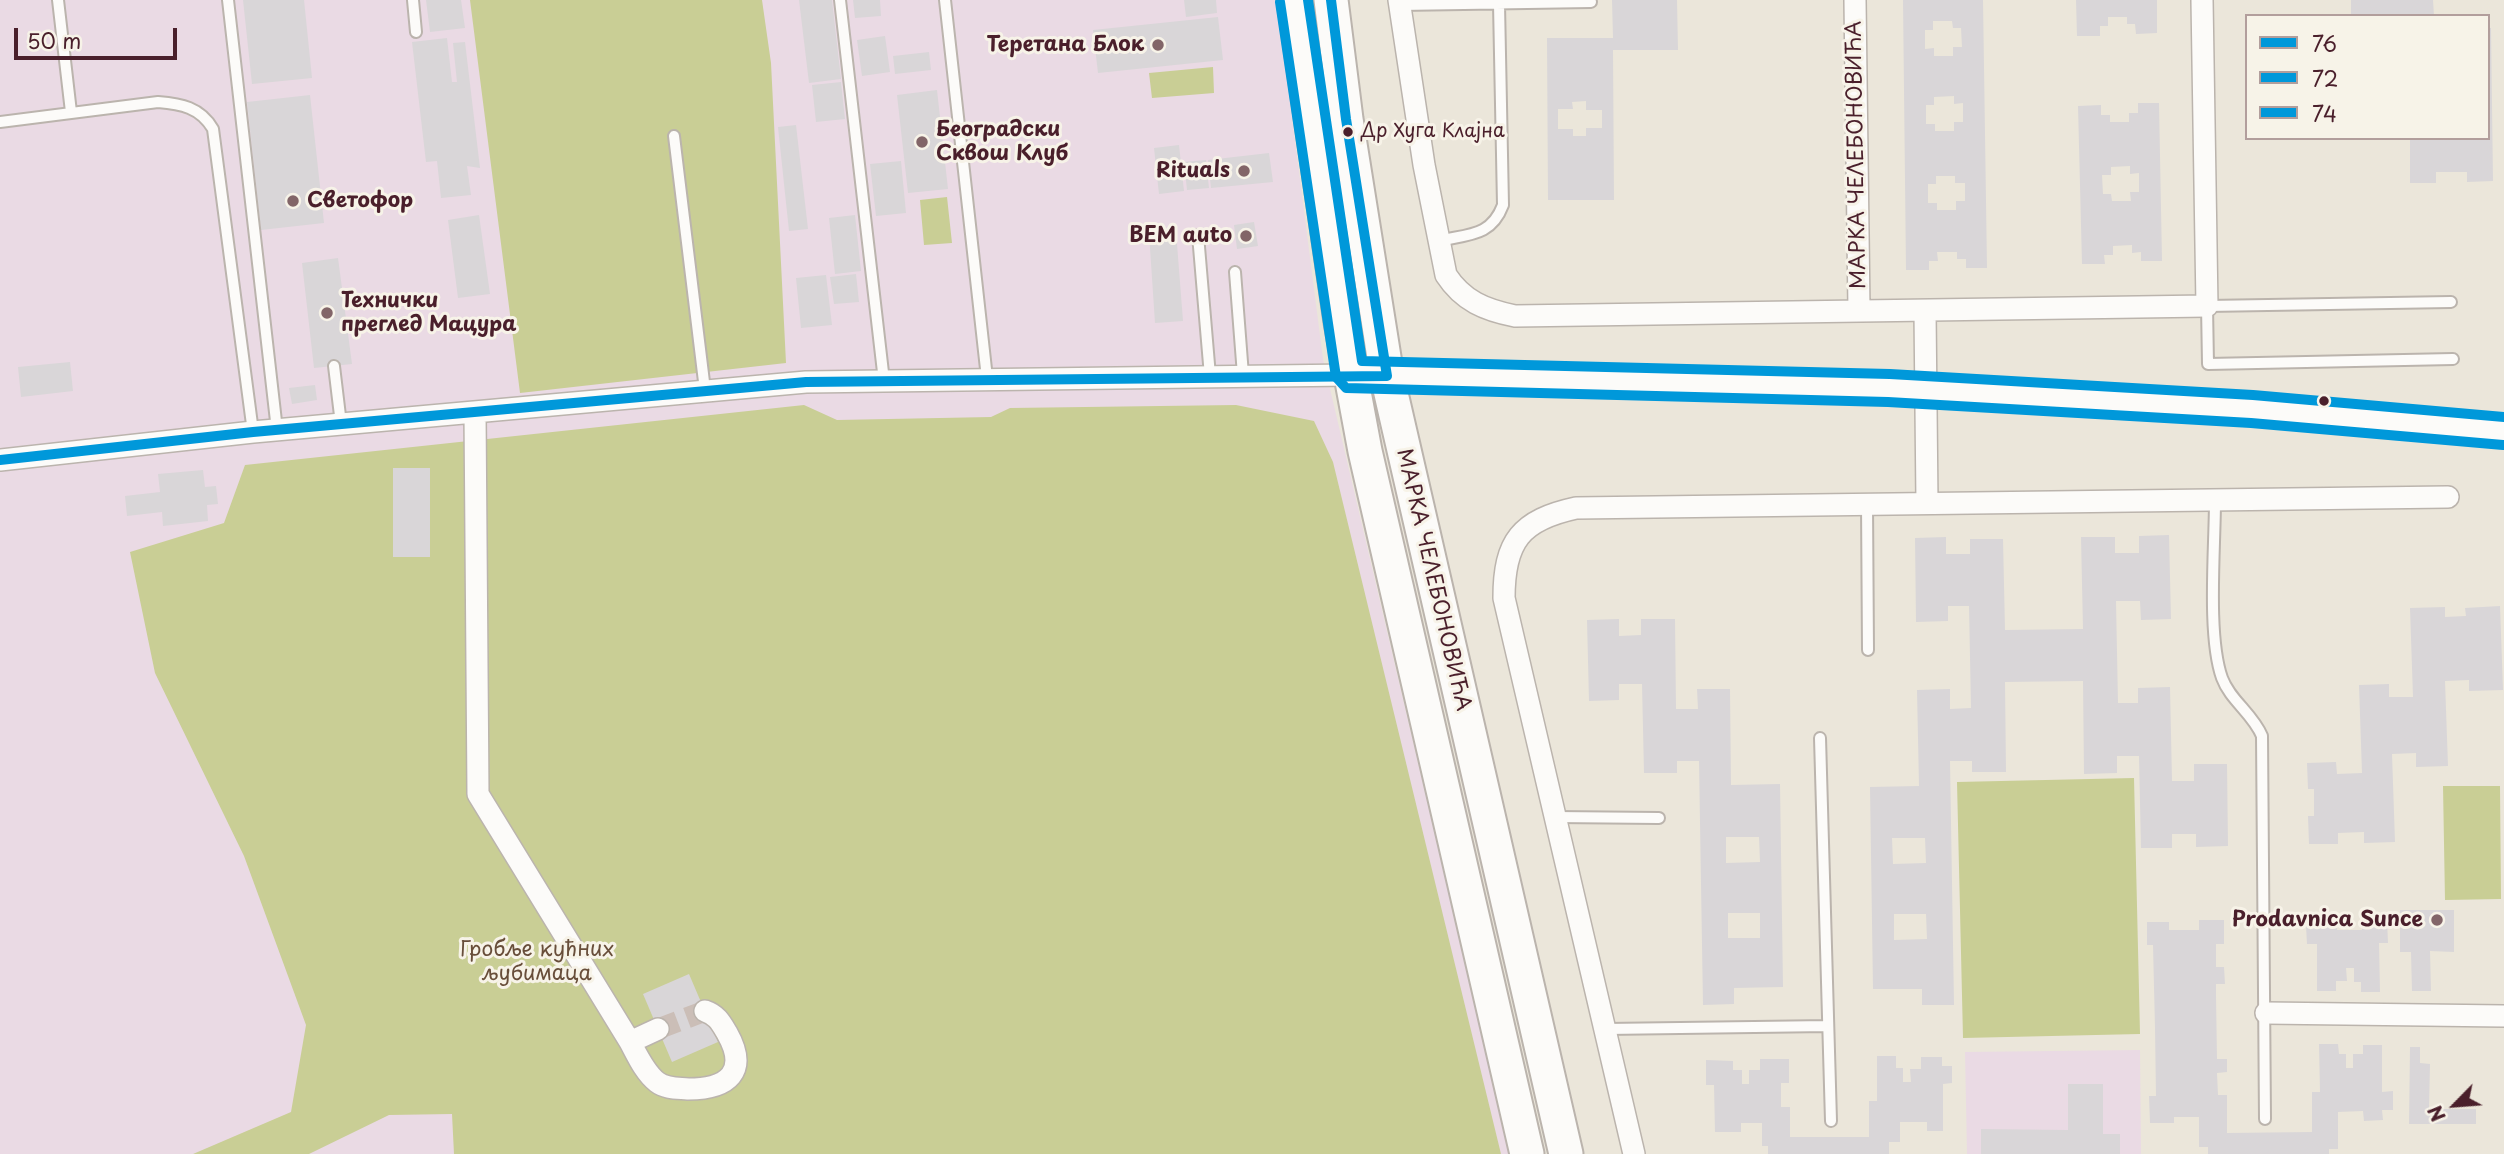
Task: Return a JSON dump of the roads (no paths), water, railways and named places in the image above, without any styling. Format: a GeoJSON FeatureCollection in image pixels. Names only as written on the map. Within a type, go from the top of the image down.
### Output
{"type":"FeatureCollection","features":[{"type":"Feature","properties":{"kind":"main road","name":"МАРКА ЧЕЛЕБОНОВИЋА"},"geometry":{"type":"LineString","coordinates":[[1294,0],[1350,375],[1527,1154]]}},
{"type":"Feature","properties":{"kind":"main road","name":"МАРКА ЧЕЛЕБОНОВИЋА"},"geometry":{"type":"LineString","coordinates":[[1331,0],[1346,119],[1387,376],[1566,1154]]}},
{"type":"Feature","properties":{"kind":"main road"},"geometry":{"type":"LineString","coordinates":[[1350,375],[1926,390],[2252,409],[2504,431]]}},
{"type":"Feature","properties":{"kind":"street","name":"МАРКА ЧЕЛЕБОНОВИЋА"},"geometry":{"type":"LineString","coordinates":[[1855,0],[1859,310]]}},
{"type":"Feature","properties":{"kind":"street"},"geometry":{"type":"LineString","coordinates":[[1400,2],[1438,241],[1446,275],[1455,288],[1473,304],[1515,316],[2207,306],[2202,0]]}},
{"type":"Feature","properties":{"kind":"street"},"geometry":{"type":"LineString","coordinates":[[1925,311],[1927,503]]}},
{"type":"Feature","properties":{"kind":"street"},"geometry":{"type":"LineString","coordinates":[[0,460],[253,432],[806,382],[1350,375]]}},
{"type":"Feature","properties":{"kind":"street"},"geometry":{"type":"LineString","coordinates":[[475,412],[478,794],[649,1073],[664,1086],[709,1089],[719,1086],[735,1069],[733,1045],[718,1018],[705,1011]]}},
{"type":"Feature","properties":{"kind":"street"},"geometry":{"type":"LineString","coordinates":[[1634,1154],[1504,598],[1507,560],[1525,528],[1545,515],[1576,508],[2448,497]]}},
{"type":"Feature","properties":{"kind":"street"},"geometry":{"type":"LineString","coordinates":[[2266,1013],[2504,1016]]}},
{"type":"Feature","properties":{"kind":"street"},"geometry":{"type":"LineString","coordinates":[[630,1042],[658,1029]]}},
{"type":"Feature","properties":{"kind":"lane"},"geometry":{"type":"LineString","coordinates":[[58,0],[71,112]]}},
{"type":"Feature","properties":{"kind":"lane"},"geometry":{"type":"LineString","coordinates":[[228,0],[277,430]]}},
{"type":"Feature","properties":{"kind":"lane"},"geometry":{"type":"LineString","coordinates":[[413,0],[416,32]]}},
{"type":"Feature","properties":{"kind":"lane"},"geometry":{"type":"LineString","coordinates":[[840,0],[884,381]]}},
{"type":"Feature","properties":{"kind":"lane"},"geometry":{"type":"LineString","coordinates":[[945,0],[987,378]]}},
{"type":"Feature","properties":{"kind":"lane"},"geometry":{"type":"LineString","coordinates":[[1400,2],[1591,2]]}},
{"type":"Feature","properties":{"kind":"lane"},"geometry":{"type":"LineString","coordinates":[[1438,241],[1485,231],[1497,220],[1503,205],[1499,4]]}},
{"type":"Feature","properties":{"kind":"lane"},"geometry":{"type":"LineString","coordinates":[[0,122],[158,102],[195,109],[209,121],[213,129],[253,432]]}},
{"type":"Feature","properties":{"kind":"lane"},"geometry":{"type":"LineString","coordinates":[[674,136],[705,390]]}},
{"type":"Feature","properties":{"kind":"lane"},"geometry":{"type":"LineString","coordinates":[[1198,235],[1210,376]]}},
{"type":"Feature","properties":{"kind":"lane"},"geometry":{"type":"LineString","coordinates":[[1236,272],[1243,375]]}},
{"type":"Feature","properties":{"kind":"lane"},"geometry":{"type":"LineString","coordinates":[[2451,302],[2207,306],[2208,364],[2453,359]]}},
{"type":"Feature","properties":{"kind":"lane"},"geometry":{"type":"LineString","coordinates":[[334,366],[341,424]]}},
{"type":"Feature","properties":{"kind":"lane"},"geometry":{"type":"LineString","coordinates":[[2215,500],[2215,655],[2224,682],[2256,720],[2262,736],[2265,1119]]}},
{"type":"Feature","properties":{"kind":"lane"},"geometry":{"type":"LineString","coordinates":[[1867,504],[1868,650]]}},
{"type":"Feature","properties":{"kind":"lane"},"geometry":{"type":"LineString","coordinates":[[1820,738],[1831,1121]]}},
{"type":"Feature","properties":{"kind":"lane"},"geometry":{"type":"LineString","coordinates":[[1555,817],[1659,818]]}},
{"type":"Feature","properties":{"kind":"lane"},"geometry":{"type":"LineString","coordinates":[[1606,1029],[1828,1026]]}},
{"type":"Feature","properties":{"kind":"tunnel"},"geometry":{"type":"LineString","coordinates":[[658,1029],[705,1011]]}},
{"type":"Feature","properties":{"kind":"place","name":"Теретана Блок"},"geometry":{"type":"Point","coordinates":[1158,45]}},
{"type":"Feature","properties":{"kind":"place","name":"Др Хуга Клајна"},"geometry":{"type":"Point","coordinates":[1348,132]}},
{"type":"Feature","properties":{"kind":"place","name":"Београдски Сквош Клуб"},"geometry":{"type":"Point","coordinates":[922,142]}},
{"type":"Feature","properties":{"kind":"place","name":"Rituals"},"geometry":{"type":"Point","coordinates":[1244,171]}},
{"type":"Feature","properties":{"kind":"place","name":"Светофор"},"geometry":{"type":"Point","coordinates":[293,201]}},
{"type":"Feature","properties":{"kind":"place","name":"BEM auto"},"geometry":{"type":"Point","coordinates":[1246,236]}},
{"type":"Feature","properties":{"kind":"place","name":"Технички преглед Мацура"},"geometry":{"type":"Point","coordinates":[327,313]}},
{"type":"Feature","properties":{"kind":"place","name":"Prodavnica Sunce"},"geometry":{"type":"Point","coordinates":[2437,920]}},
{"type":"Feature","properties":{"kind":"park label","name":"Гробље кућних љубимаца"},"geometry":{"type":"Point","coordinates":[537,962]}}]}
